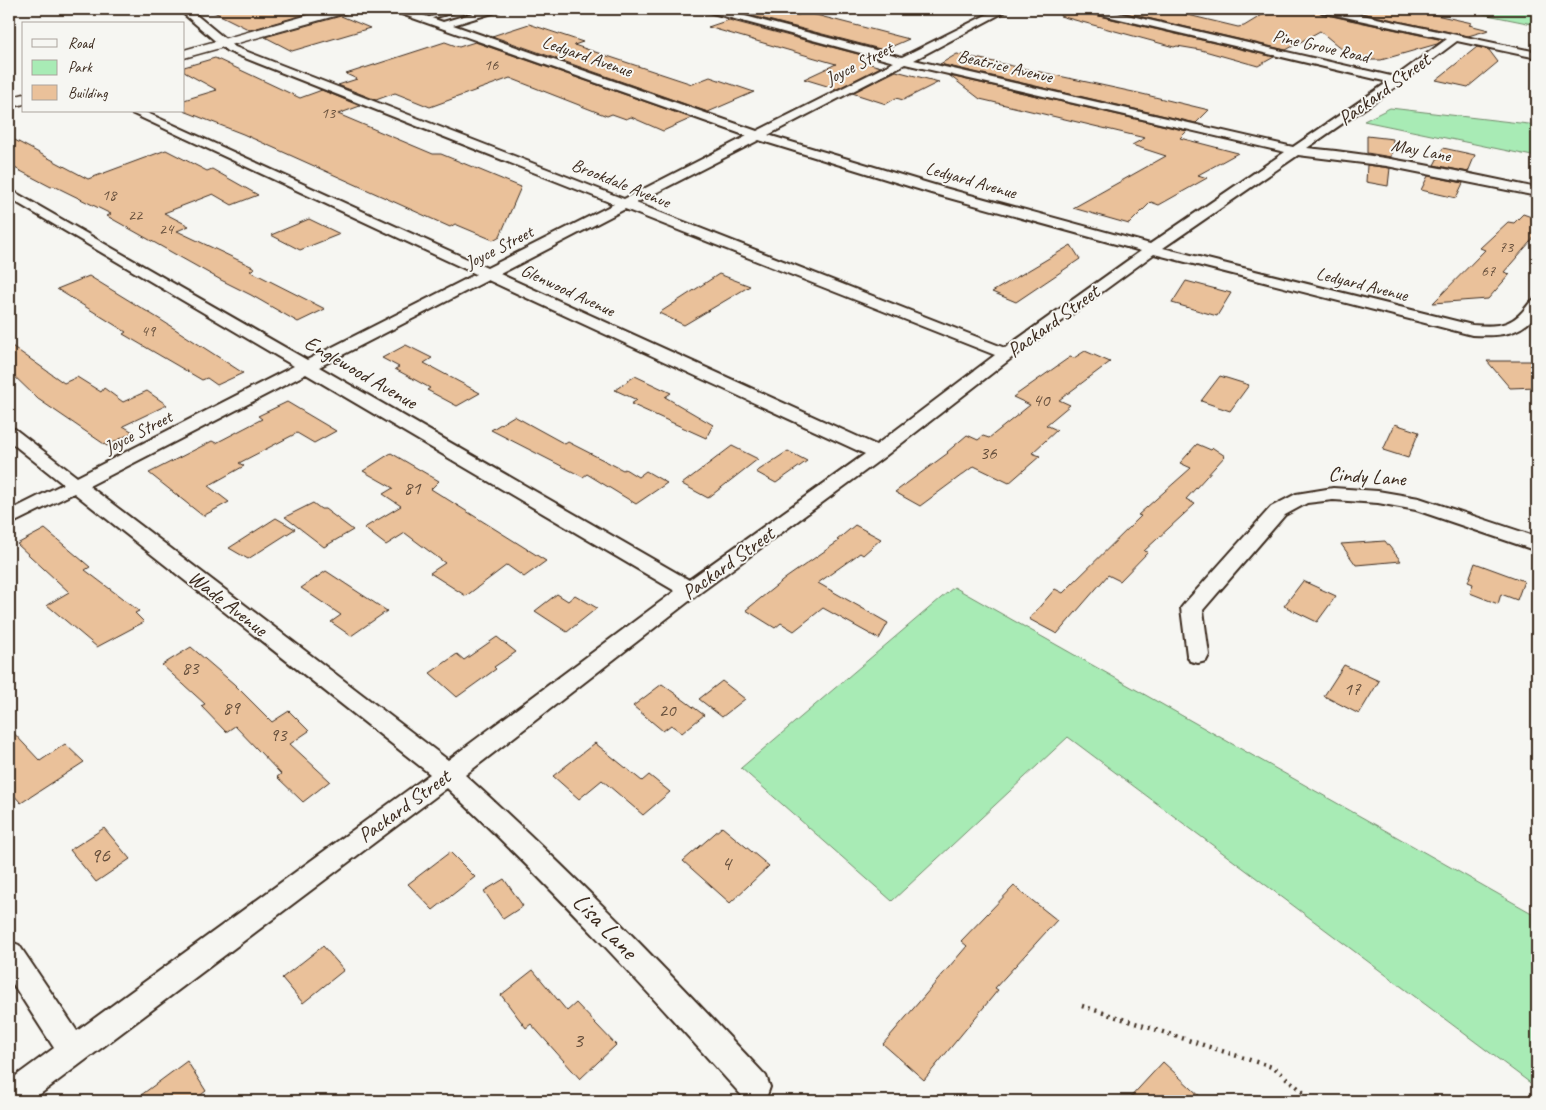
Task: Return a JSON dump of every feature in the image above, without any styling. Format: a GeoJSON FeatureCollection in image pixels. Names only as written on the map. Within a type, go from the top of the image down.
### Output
{"type":"FeatureCollection","features":[{"type":"Feature","properties":{"kind":"main road"},"geometry":{"type":"LineString","coordinates":[[185,54],[344,9]]}},
{"type":"Feature","properties":{"kind":"main road"},"geometry":{"type":"LineString","coordinates":[[9,103],[22,100]]}},
{"type":"Feature","properties":{"kind":"street","name":"Brookdale Avenue"},"geometry":{"type":"LineString","coordinates":[[183,9],[231,49],[1007,354]]}},
{"type":"Feature","properties":{"kind":"street","name":"Ledyard Avenue"},"geometry":{"type":"LineString","coordinates":[[396,9],[758,135],[932,189],[1151,250],[1472,330],[1507,331],[1525,320],[1537,303]]}},
{"type":"Feature","properties":{"kind":"street"},"geometry":{"type":"LineString","coordinates":[[443,25],[496,9]]}},
{"type":"Feature","properties":{"kind":"street","name":"Beatrice Avenue"},"geometry":{"type":"LineString","coordinates":[[708,9],[904,61],[1296,151]]}},
{"type":"Feature","properties":{"kind":"street","name":"Joyce Street"},"geometry":{"type":"LineString","coordinates":[[9,519],[1005,9]]}},
{"type":"Feature","properties":{"kind":"street","name":"Pine Grove Road"},"geometry":{"type":"LineString","coordinates":[[1090,9],[1398,81]]}},
{"type":"Feature","properties":{"kind":"street"},"geometry":{"type":"LineString","coordinates":[[1322,9],[1537,55]]}},
{"type":"Feature","properties":{"kind":"street","name":"Packard Street"},"geometry":{"type":"LineString","coordinates":[[9,1099],[448,774],[690,590],[878,453],[1007,354],[1151,250],[1398,81],[1454,38]]}},
{"type":"Feature","properties":{"kind":"street","name":"Glenwood Avenue"},"geometry":{"type":"LineString","coordinates":[[135,112],[878,453]]}},
{"type":"Feature","properties":{"kind":"street","name":"May Lane"},"geometry":{"type":"LineString","coordinates":[[1296,151],[1342,154],[1422,167],[1537,192]]}},
{"type":"Feature","properties":{"kind":"street","name":"Englewood Avenue"},"geometry":{"type":"LineString","coordinates":[[9,193],[690,590]]}},
{"type":"Feature","properties":{"kind":"street","name":"Wade Avenue"},"geometry":{"type":"LineString","coordinates":[[9,433],[448,774]]}},
{"type":"Feature","properties":{"kind":"street","name":"Cindy Lane"},"geometry":{"type":"LineString","coordinates":[[1198,655],[1192,608],[1278,511],[1303,498],[1333,494],[1378,497],[1419,504],[1537,544]]}},
{"type":"Feature","properties":{"kind":"street","name":"Lisa Lane"},"geometry":{"type":"LineString","coordinates":[[448,774],[507,826],[625,946],[755,1087]]}},
{"type":"Feature","properties":{"kind":"street"},"geometry":{"type":"LineString","coordinates":[[9,954],[73,1050]]}},
{"type":"Feature","properties":{"kind":"lane"},"geometry":{"type":"LineString","coordinates":[[425,19],[456,11],[451,9]]}},
{"type":"Feature","properties":{"kind":"path"},"geometry":{"type":"LineString","coordinates":[[1082,1006],[1275,1068],[1313,1101]]}},
{"type":"Feature","properties":{"kind":"green space"},"geometry":{"type":"Polygon","coordinates":[[[1458,9],[1537,9],[1537,25],[1458,9]]]}},
{"type":"Feature","properties":{"kind":"green space"},"geometry":{"type":"Polygon","coordinates":[[[1390,108],[1537,125],[1537,157],[1364,121],[1390,108]]]}},
{"type":"Feature","properties":{"kind":"green space"},"geometry":{"type":"Polygon","coordinates":[[[954,587],[1537,916],[1537,1088],[1068,737],[892,901],[741,768],[954,587]]]}},
{"type":"Feature","properties":{"kind":"building"},"geometry":{"type":"Polygon","coordinates":[[[208,9],[324,9],[250,30],[208,9]]]}},
{"type":"Feature","properties":{"kind":"building"},"geometry":{"type":"Polygon","coordinates":[[[759,9],[778,9],[798,15],[803,13],[816,15],[909,39],[884,50],[745,14],[759,9]]]}},
{"type":"Feature","properties":{"kind":"building"},"geometry":{"type":"Polygon","coordinates":[[[1061,9],[1083,9],[1090,14],[1274,57],[1258,66],[1201,50],[1174,47],[1060,16],[1061,9]]]}},
{"type":"Feature","properties":{"kind":"building"},"geometry":{"type":"Polygon","coordinates":[[[1108,9],[1163,9],[1238,27],[1244,26],[1272,9],[1315,9],[1322,14],[1443,40],[1437,44],[1381,60],[1355,60],[1320,31],[1286,50],[1108,9]]]}},
{"type":"Feature","properties":{"kind":"building"},"geometry":{"type":"Polygon","coordinates":[[[1342,9],[1409,9],[1472,23],[1469,25],[1489,30],[1468,36],[1342,9]]]}},
{"type":"Feature","properties":{"kind":"building"},"geometry":{"type":"Polygon","coordinates":[[[341,16],[370,28],[292,51],[265,37],[341,16]]]}},
{"type":"Feature","properties":{"kind":"building"},"geometry":{"type":"Polygon","coordinates":[[[729,20],[869,57],[860,61],[881,67],[837,89],[804,79],[836,64],[708,27],[729,20]]]}},
{"type":"Feature","properties":{"kind":"building"},"geometry":{"type":"Polygon","coordinates":[[[529,24],[583,42],[574,45],[692,84],[710,77],[754,92],[708,112],[492,36],[529,24]]]}},
{"type":"Feature","properties":{"kind":"building"},"geometry":{"type":"Polygon","coordinates":[[[445,42],[459,47],[475,42],[692,118],[663,131],[631,117],[626,119],[612,114],[607,116],[510,78],[430,107],[395,93],[376,100],[338,85],[357,79],[346,74],[445,42]]]}},
{"type":"Feature","properties":{"kind":"building"},"geometry":{"type":"Polygon","coordinates":[[[1477,47],[1489,50],[1498,62],[1468,87],[1436,80],[1477,47]]]}},
{"type":"Feature","properties":{"kind":"building"},"geometry":{"type":"Polygon","coordinates":[[[957,54],[1209,110],[1196,123],[940,64],[957,54]]]}},
{"type":"Feature","properties":{"kind":"building"},"geometry":{"type":"Polygon","coordinates":[[[215,58],[300,98],[322,90],[360,106],[338,114],[433,154],[441,154],[521,187],[500,236],[493,240],[455,224],[450,227],[243,134],[185,111],[185,100],[217,90],[185,73],[185,67],[215,58]]]}},
{"type":"Feature","properties":{"kind":"building"},"geometry":{"type":"Polygon","coordinates":[[[896,71],[939,82],[903,100],[896,98],[886,104],[852,93],[896,71]]]}},
{"type":"Feature","properties":{"kind":"building"},"geometry":{"type":"Polygon","coordinates":[[[950,76],[1187,131],[1180,138],[1238,153],[1198,175],[1207,178],[1159,205],[1151,202],[1129,224],[1073,208],[1166,156],[1132,145],[1145,138],[980,99],[950,76]]]}},
{"type":"Feature","properties":{"kind":"building"},"geometry":{"type":"Polygon","coordinates":[[[1367,136],[1393,139],[1391,157],[1367,153],[1367,136]]]}},
{"type":"Feature","properties":{"kind":"building"},"geometry":{"type":"Polygon","coordinates":[[[9,137],[88,179],[166,150],[207,171],[212,169],[258,195],[232,205],[213,194],[164,213],[189,226],[177,231],[255,268],[250,271],[325,309],[298,322],[107,216],[111,214],[54,186],[51,187],[9,165],[9,137]]]}},
{"type":"Feature","properties":{"kind":"building"},"geometry":{"type":"Polygon","coordinates":[[[1443,148],[1475,155],[1468,172],[1434,165],[1443,148]]]}},
{"type":"Feature","properties":{"kind":"building"},"geometry":{"type":"Polygon","coordinates":[[[1367,165],[1390,168],[1388,186],[1366,182],[1367,165]]]}},
{"type":"Feature","properties":{"kind":"building"},"geometry":{"type":"Polygon","coordinates":[[[1428,176],[1463,183],[1456,198],[1421,190],[1428,176]]]}},
{"type":"Feature","properties":{"kind":"building"},"geometry":{"type":"Polygon","coordinates":[[[1523,214],[1537,219],[1537,234],[1504,272],[1510,274],[1488,299],[1433,303],[1485,250],[1480,248],[1508,222],[1514,223],[1523,214]]]}},
{"type":"Feature","properties":{"kind":"building"},"geometry":{"type":"Polygon","coordinates":[[[309,219],[340,234],[300,250],[271,235],[309,219]]]}},
{"type":"Feature","properties":{"kind":"building"},"geometry":{"type":"Polygon","coordinates":[[[1071,245],[1080,259],[1016,302],[992,292],[1071,245]]]}},
{"type":"Feature","properties":{"kind":"building"},"geometry":{"type":"Polygon","coordinates":[[[719,274],[750,286],[684,325],[659,313],[719,274]]]}},
{"type":"Feature","properties":{"kind":"building"},"geometry":{"type":"Polygon","coordinates":[[[89,276],[243,373],[217,385],[207,378],[202,380],[123,334],[126,332],[57,289],[89,276]]]}},
{"type":"Feature","properties":{"kind":"building"},"geometry":{"type":"Polygon","coordinates":[[[1186,281],[1231,293],[1217,316],[1172,303],[1186,281]]]}},
{"type":"Feature","properties":{"kind":"building"},"geometry":{"type":"Polygon","coordinates":[[[9,344],[64,383],[77,377],[101,392],[104,388],[123,402],[147,391],[167,405],[123,426],[133,432],[107,446],[38,399],[9,371],[9,344]]]}},
{"type":"Feature","properties":{"kind":"building"},"geometry":{"type":"Polygon","coordinates":[[[406,345],[432,358],[424,363],[480,393],[457,406],[427,390],[430,388],[395,369],[399,367],[382,358],[406,345]]]}},
{"type":"Feature","properties":{"kind":"building"},"geometry":{"type":"Polygon","coordinates":[[[1085,351],[1110,362],[1059,400],[1070,405],[1046,425],[1057,430],[1032,453],[1040,456],[1009,483],[974,466],[920,506],[895,492],[948,453],[967,435],[978,440],[983,436],[989,438],[1030,405],[1013,397],[1070,357],[1074,358],[1085,351]]]}},
{"type":"Feature","properties":{"kind":"building"},"geometry":{"type":"Polygon","coordinates":[[[1487,361],[1537,361],[1537,387],[1510,388],[1487,361]]]}},
{"type":"Feature","properties":{"kind":"building"},"geometry":{"type":"Polygon","coordinates":[[[635,376],[671,393],[665,397],[713,425],[706,438],[631,404],[637,400],[615,390],[635,376]]]}},
{"type":"Feature","properties":{"kind":"building"},"geometry":{"type":"Polygon","coordinates":[[[1220,376],[1249,385],[1230,411],[1201,401],[1220,376]]]}},
{"type":"Feature","properties":{"kind":"building"},"geometry":{"type":"Polygon","coordinates":[[[287,402],[336,431],[314,443],[297,433],[239,463],[244,466],[208,486],[229,502],[203,516],[149,473],[212,441],[216,443],[262,419],[258,416],[287,402]]]}},
{"type":"Feature","properties":{"kind":"building"},"geometry":{"type":"Polygon","coordinates":[[[514,416],[565,444],[568,442],[638,477],[646,471],[667,483],[636,504],[587,474],[583,477],[491,430],[514,416]]]}},
{"type":"Feature","properties":{"kind":"building"},"geometry":{"type":"Polygon","coordinates":[[[1395,424],[1419,432],[1408,458],[1383,450],[1395,424]]]}},
{"type":"Feature","properties":{"kind":"building"},"geometry":{"type":"Polygon","coordinates":[[[1197,444],[1211,450],[1213,448],[1225,456],[1186,499],[1195,504],[1144,551],[1148,552],[1120,581],[1108,575],[1057,634],[1029,619],[1055,589],[1063,593],[1141,516],[1138,515],[1191,468],[1180,463],[1197,444]]]}},
{"type":"Feature","properties":{"kind":"building"},"geometry":{"type":"Polygon","coordinates":[[[732,446],[758,459],[708,498],[682,484],[732,446]]]}},
{"type":"Feature","properties":{"kind":"building"},"geometry":{"type":"Polygon","coordinates":[[[788,451],[807,461],[776,483],[756,472],[788,451]]]}},
{"type":"Feature","properties":{"kind":"building"},"geometry":{"type":"Polygon","coordinates":[[[391,453],[439,481],[431,489],[546,561],[524,577],[507,565],[466,596],[430,573],[445,563],[405,533],[386,545],[364,528],[401,506],[383,494],[393,488],[363,471],[391,453]]]}},
{"type":"Feature","properties":{"kind":"building"},"geometry":{"type":"Polygon","coordinates":[[[313,503],[321,509],[325,509],[353,530],[324,547],[285,517],[313,503]]]}},
{"type":"Feature","properties":{"kind":"building"},"geometry":{"type":"Polygon","coordinates":[[[276,518],[295,529],[248,559],[229,548],[276,518]]]}},
{"type":"Feature","properties":{"kind":"building"},"geometry":{"type":"Polygon","coordinates":[[[855,525],[881,539],[863,555],[860,553],[818,583],[888,623],[879,639],[823,608],[794,631],[781,623],[775,628],[746,610],[786,578],[839,541],[837,540],[855,525]]]}},
{"type":"Feature","properties":{"kind":"building"},"geometry":{"type":"Polygon","coordinates":[[[45,529],[90,567],[85,570],[139,611],[135,613],[144,622],[97,647],[47,605],[69,592],[17,544],[45,529]]]}},
{"type":"Feature","properties":{"kind":"building"},"geometry":{"type":"Polygon","coordinates":[[[1385,541],[1401,561],[1356,565],[1341,544],[1385,541]]]}},
{"type":"Feature","properties":{"kind":"building"},"geometry":{"type":"Polygon","coordinates":[[[1475,563],[1524,581],[1517,600],[1501,594],[1498,604],[1470,593],[1473,584],[1468,582],[1475,563]]]}},
{"type":"Feature","properties":{"kind":"building"},"geometry":{"type":"Polygon","coordinates":[[[326,571],[387,611],[351,636],[331,622],[341,615],[301,588],[326,571]]]}},
{"type":"Feature","properties":{"kind":"building"},"geometry":{"type":"Polygon","coordinates":[[[1303,581],[1336,596],[1317,622],[1284,606],[1303,581]]]}},
{"type":"Feature","properties":{"kind":"building"},"geometry":{"type":"Polygon","coordinates":[[[557,594],[568,601],[575,595],[597,608],[567,632],[535,611],[557,594]]]}},
{"type":"Feature","properties":{"kind":"building"},"geometry":{"type":"Polygon","coordinates":[[[497,637],[516,652],[457,697],[430,673],[457,654],[464,660],[497,637]]]}},
{"type":"Feature","properties":{"kind":"building"},"geometry":{"type":"Polygon","coordinates":[[[191,647],[234,684],[272,722],[289,711],[309,731],[290,744],[330,781],[303,802],[277,777],[281,774],[235,726],[226,732],[201,706],[205,704],[162,665],[191,647]]]}},
{"type":"Feature","properties":{"kind":"building"},"geometry":{"type":"Polygon","coordinates":[[[1344,665],[1379,681],[1359,714],[1324,696],[1344,665]]]}},
{"type":"Feature","properties":{"kind":"building"},"geometry":{"type":"Polygon","coordinates":[[[722,681],[745,699],[722,717],[699,699],[722,681]]]}},
{"type":"Feature","properties":{"kind":"building"},"geometry":{"type":"Polygon","coordinates":[[[662,684],[704,715],[682,733],[671,725],[663,731],[633,706],[662,684]]]}},
{"type":"Feature","properties":{"kind":"building"},"geometry":{"type":"Polygon","coordinates":[[[9,728],[40,761],[65,744],[84,762],[21,803],[9,790],[9,728]]]}},
{"type":"Feature","properties":{"kind":"building"},"geometry":{"type":"Polygon","coordinates":[[[595,743],[642,781],[649,775],[670,792],[643,815],[602,780],[579,799],[553,776],[595,743]]]}},
{"type":"Feature","properties":{"kind":"building"},"geometry":{"type":"Polygon","coordinates":[[[722,827],[769,866],[730,903],[683,861],[722,827]]]}},
{"type":"Feature","properties":{"kind":"building"},"geometry":{"type":"Polygon","coordinates":[[[104,828],[130,859],[96,882],[70,850],[104,828]]]}},
{"type":"Feature","properties":{"kind":"building"},"geometry":{"type":"Polygon","coordinates":[[[450,852],[475,877],[433,910],[408,884],[450,852]]]}},
{"type":"Feature","properties":{"kind":"building"},"geometry":{"type":"Polygon","coordinates":[[[504,879],[523,906],[503,919],[484,891],[504,879]]]}},
{"type":"Feature","properties":{"kind":"building"},"geometry":{"type":"Polygon","coordinates":[[[1014,886],[1057,920],[995,988],[998,990],[924,1080],[883,1044],[967,946],[961,941],[1014,886]]]}},
{"type":"Feature","properties":{"kind":"building"},"geometry":{"type":"Polygon","coordinates":[[[323,946],[344,970],[303,1003],[282,978],[323,946]]]}},
{"type":"Feature","properties":{"kind":"building"},"geometry":{"type":"Polygon","coordinates":[[[533,970],[567,1011],[576,1003],[616,1045],[580,1079],[531,1024],[526,1028],[501,995],[533,970]]]}},
{"type":"Feature","properties":{"kind":"building"},"geometry":{"type":"Polygon","coordinates":[[[187,1061],[206,1091],[193,1101],[133,1101],[187,1061]]]}},
{"type":"Feature","properties":{"kind":"building"},"geometry":{"type":"Polygon","coordinates":[[[1163,1062],[1205,1101],[1127,1101],[1163,1062]]]}}]}
